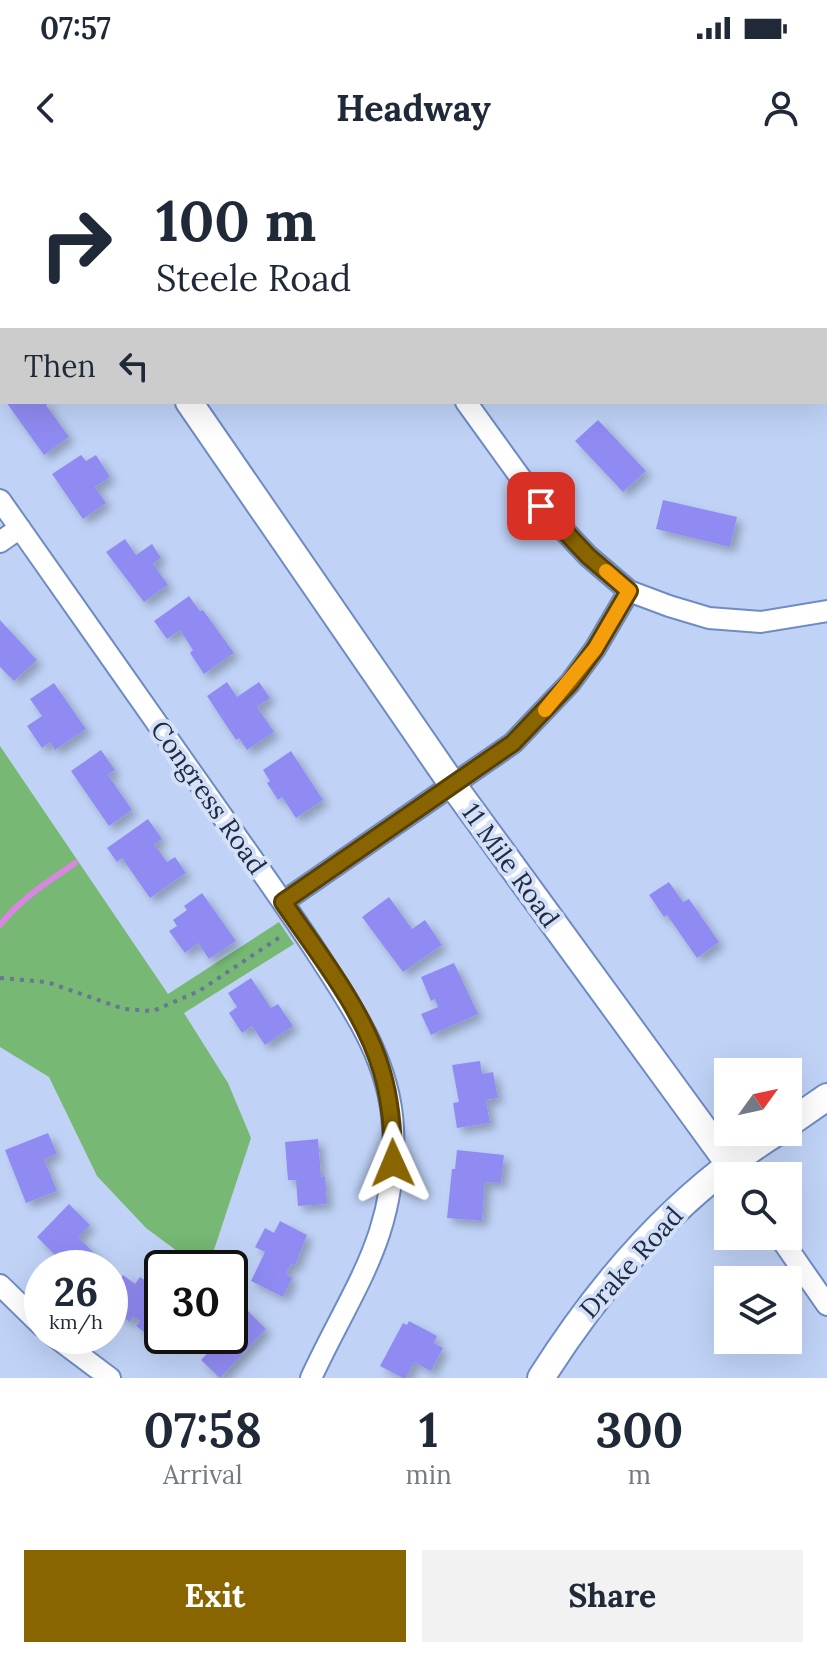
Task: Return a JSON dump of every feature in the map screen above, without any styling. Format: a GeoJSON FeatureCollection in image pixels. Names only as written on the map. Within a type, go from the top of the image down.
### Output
{"type":"FeatureCollection","features":[{"type":"Feature","properties":{"kind":"street","name":"11 Mile Road"},"geometry":{"type":"LineString","coordinates":[[190,404],[452,784],[727,1162]]}},
{"type":"Feature","properties":{"kind":"street"},"geometry":{"type":"LineString","coordinates":[[467,404],[541,506],[588,556],[629,591],[709,618],[761,622],[827,611]]}},
{"type":"Feature","properties":{"kind":"street","name":"Congress Road"},"geometry":{"type":"LineString","coordinates":[[0,500],[299,925],[362,1022],[382,1071],[393,1125],[390,1198],[381,1236],[366,1273],[311,1378]]}},
{"type":"Feature","properties":{"kind":"street"},"geometry":{"type":"LineString","coordinates":[[0,542],[20,528]]}},
{"type":"Feature","properties":{"kind":"street"},"geometry":{"type":"LineString","coordinates":[[283,902],[513,743],[570,683],[595,649],[629,591]]}},
{"type":"Feature","properties":{"kind":"street"},"geometry":{"type":"LineString","coordinates":[[802,1114],[827,1097]]}},
{"type":"Feature","properties":{"kind":"street","name":"Drake Road"},"geometry":{"type":"LineString","coordinates":[[744,1162],[762,1146]]}},
{"type":"Feature","properties":{"kind":"street","name":"Drake Road"},"geometry":{"type":"LineString","coordinates":[[541,1378],[576,1323],[629,1257],[689,1197],[714,1183]]}},
{"type":"Feature","properties":{"kind":"street"},"geometry":{"type":"LineString","coordinates":[[789,1250],[827,1305]]}},
{"type":"Feature","properties":{"kind":"street"},"geometry":{"type":"LineString","coordinates":[[0,1285],[24,1308]]}},
{"type":"Feature","properties":{"kind":"street"},"geometry":{"type":"LineString","coordinates":[[78,1354],[110,1378]]}},
{"type":"Feature","properties":{"kind":"path"},"geometry":{"type":"LineString","coordinates":[[0,978],[47,982],[124,1009],[153,1011],[199,991],[299,925]]}},
{"type":"Feature","properties":{"kind":"green space"},"geometry":{"type":"Polygon","coordinates":[[[0,746],[168,994],[279,922],[294,944],[184,1013],[228,1083],[251,1138],[214,1250],[176,1250],[146,1228],[97,1176],[49,1077],[0,1047],[0,746]]]}},
{"type":"Feature","properties":{"kind":"building"},"geometry":{"type":"Polygon","coordinates":[[[7,404],[48,404],[69,437],[44,455],[7,404]]]}},
{"type":"Feature","properties":{"kind":"building"},"geometry":{"type":"Polygon","coordinates":[[[598,420],[646,471],[623,492],[575,441],[598,420]]]}},
{"type":"Feature","properties":{"kind":"building"},"geometry":{"type":"Polygon","coordinates":[[[81,455],[86,461],[96,455],[110,477],[95,487],[106,503],[83,519],[52,474],[81,455]]]}},
{"type":"Feature","properties":{"kind":"building"},"geometry":{"type":"Polygon","coordinates":[[[663,500],[737,517],[730,547],[656,529],[663,500]]]}},
{"type":"Feature","properties":{"kind":"building"},"geometry":{"type":"Polygon","coordinates":[[[125,539],[136,555],[152,544],[161,558],[153,564],[168,585],[144,602],[106,552],[125,539]]]}},
{"type":"Feature","properties":{"kind":"building"},"geometry":{"type":"Polygon","coordinates":[[[189,596],[234,653],[204,674],[180,630],[167,639],[154,621],[189,596]]]}},
{"type":"Feature","properties":{"kind":"building"},"geometry":{"type":"Polygon","coordinates":[[[0,620],[37,660],[14,681],[0,667],[0,620]]]}},
{"type":"Feature","properties":{"kind":"building"},"geometry":{"type":"Polygon","coordinates":[[[227,682],[237,697],[259,682],[270,698],[257,707],[274,732],[247,750],[239,738],[236,740],[207,696],[227,682]]]}},
{"type":"Feature","properties":{"kind":"building"},"geometry":{"type":"Polygon","coordinates":[[[54,683],[86,729],[55,750],[50,742],[42,748],[27,726],[42,716],[30,699],[54,683]]]}},
{"type":"Feature","properties":{"kind":"building"},"geometry":{"type":"Polygon","coordinates":[[[101,750],[115,770],[108,775],[132,810],[109,826],[71,771],[101,750]]]}},
{"type":"Feature","properties":{"kind":"building"},"geometry":{"type":"Polygon","coordinates":[[[291,751],[323,800],[296,818],[282,797],[278,800],[263,770],[291,751]]]}},
{"type":"Feature","properties":{"kind":"building"},"geometry":{"type":"Polygon","coordinates":[[[148,819],[162,839],[154,844],[167,862],[175,857],[186,873],[150,898],[122,858],[117,862],[107,848],[148,819]]]}},
{"type":"Feature","properties":{"kind":"building"},"geometry":{"type":"Polygon","coordinates":[[[669,882],[683,902],[689,899],[719,942],[697,958],[649,895],[669,882]]]}},
{"type":"Feature","properties":{"kind":"building"},"geometry":{"type":"Polygon","coordinates":[[[202,893],[236,941],[209,959],[198,943],[185,953],[169,931],[177,926],[173,920],[187,910],[184,906],[202,893]]]}},
{"type":"Feature","properties":{"kind":"building"},"geometry":{"type":"Polygon","coordinates":[[[389,897],[412,929],[425,920],[442,945],[403,972],[362,917],[389,897]]]}},
{"type":"Feature","properties":{"kind":"building"},"geometry":{"type":"Polygon","coordinates":[[[454,963],[478,1014],[431,1035],[421,1014],[438,1007],[435,999],[431,1001],[421,977],[454,963]]]}},
{"type":"Feature","properties":{"kind":"building"},"geometry":{"type":"Polygon","coordinates":[[[251,978],[271,1008],[278,1004],[293,1026],[265,1045],[252,1026],[242,1033],[229,1013],[237,1007],[228,993],[251,978]]]}},
{"type":"Feature","properties":{"kind":"building"},"geometry":{"type":"Polygon","coordinates":[[[480,1061],[482,1074],[493,1072],[498,1098],[486,1100],[490,1123],[457,1128],[453,1103],[459,1102],[452,1065],[480,1061]]]}},
{"type":"Feature","properties":{"kind":"building"},"geometry":{"type":"Polygon","coordinates":[[[48,1133],[57,1154],[44,1159],[57,1191],[26,1203],[5,1150],[48,1133]]]}},
{"type":"Feature","properties":{"kind":"building"},"geometry":{"type":"Polygon","coordinates":[[[318,1139],[327,1204],[298,1206],[296,1180],[288,1180],[285,1142],[318,1139]]]}},
{"type":"Feature","properties":{"kind":"building"},"geometry":{"type":"Polygon","coordinates":[[[457,1150],[504,1155],[501,1183],[485,1182],[482,1221],[447,1218],[457,1150]]]}},
{"type":"Feature","properties":{"kind":"building"},"geometry":{"type":"Polygon","coordinates":[[[69,1204],[90,1225],[78,1237],[91,1250],[50,1250],[37,1237],[69,1204]]]}},
{"type":"Feature","properties":{"kind":"building"},"geometry":{"type":"Polygon","coordinates":[[[280,1221],[307,1235],[295,1266],[291,1264],[286,1274],[292,1278],[283,1297],[251,1281],[265,1252],[255,1247],[265,1228],[274,1233],[280,1221]]]}},
{"type":"Feature","properties":{"kind":"building"},"geometry":{"type":"Polygon","coordinates":[[[140,1277],[144,1280],[144,1332],[136,1326],[140,1321],[133,1317],[130,1322],[128,1279],[135,1284],[140,1277]]]}},
{"type":"Feature","properties":{"kind":"building"},"geometry":{"type":"Polygon","coordinates":[[[248,1311],[266,1329],[248,1348],[248,1311]]]}},
{"type":"Feature","properties":{"kind":"building"},"geometry":{"type":"Polygon","coordinates":[[[409,1321],[437,1336],[434,1343],[443,1348],[431,1371],[414,1362],[406,1378],[403,1378],[380,1366],[403,1323],[407,1325],[409,1321]]]}},
{"type":"Feature","properties":{"kind":"building"},"geometry":{"type":"Polygon","coordinates":[[[207,1354],[243,1354],[220,1378],[201,1360],[207,1354]]]}},
{"type":"Feature","properties":{"kind":"waterway"},"geometry":{"type":"LineString","coordinates":[[0,925],[25,899],[75,863]]}},
{"type":"Feature","properties":{"kind":"slow traffic"},"geometry":{"type":"LineString","coordinates":[[545,710],[595,649],[629,591],[606,571]]}},
{"type":"Feature","properties":{"kind":"route"},"geometry":{"type":"LineString","coordinates":[[393,1163],[393,1125],[382,1071],[362,1022],[283,902],[513,743],[570,683],[595,649],[629,591],[588,556],[541,506]]}}]}
